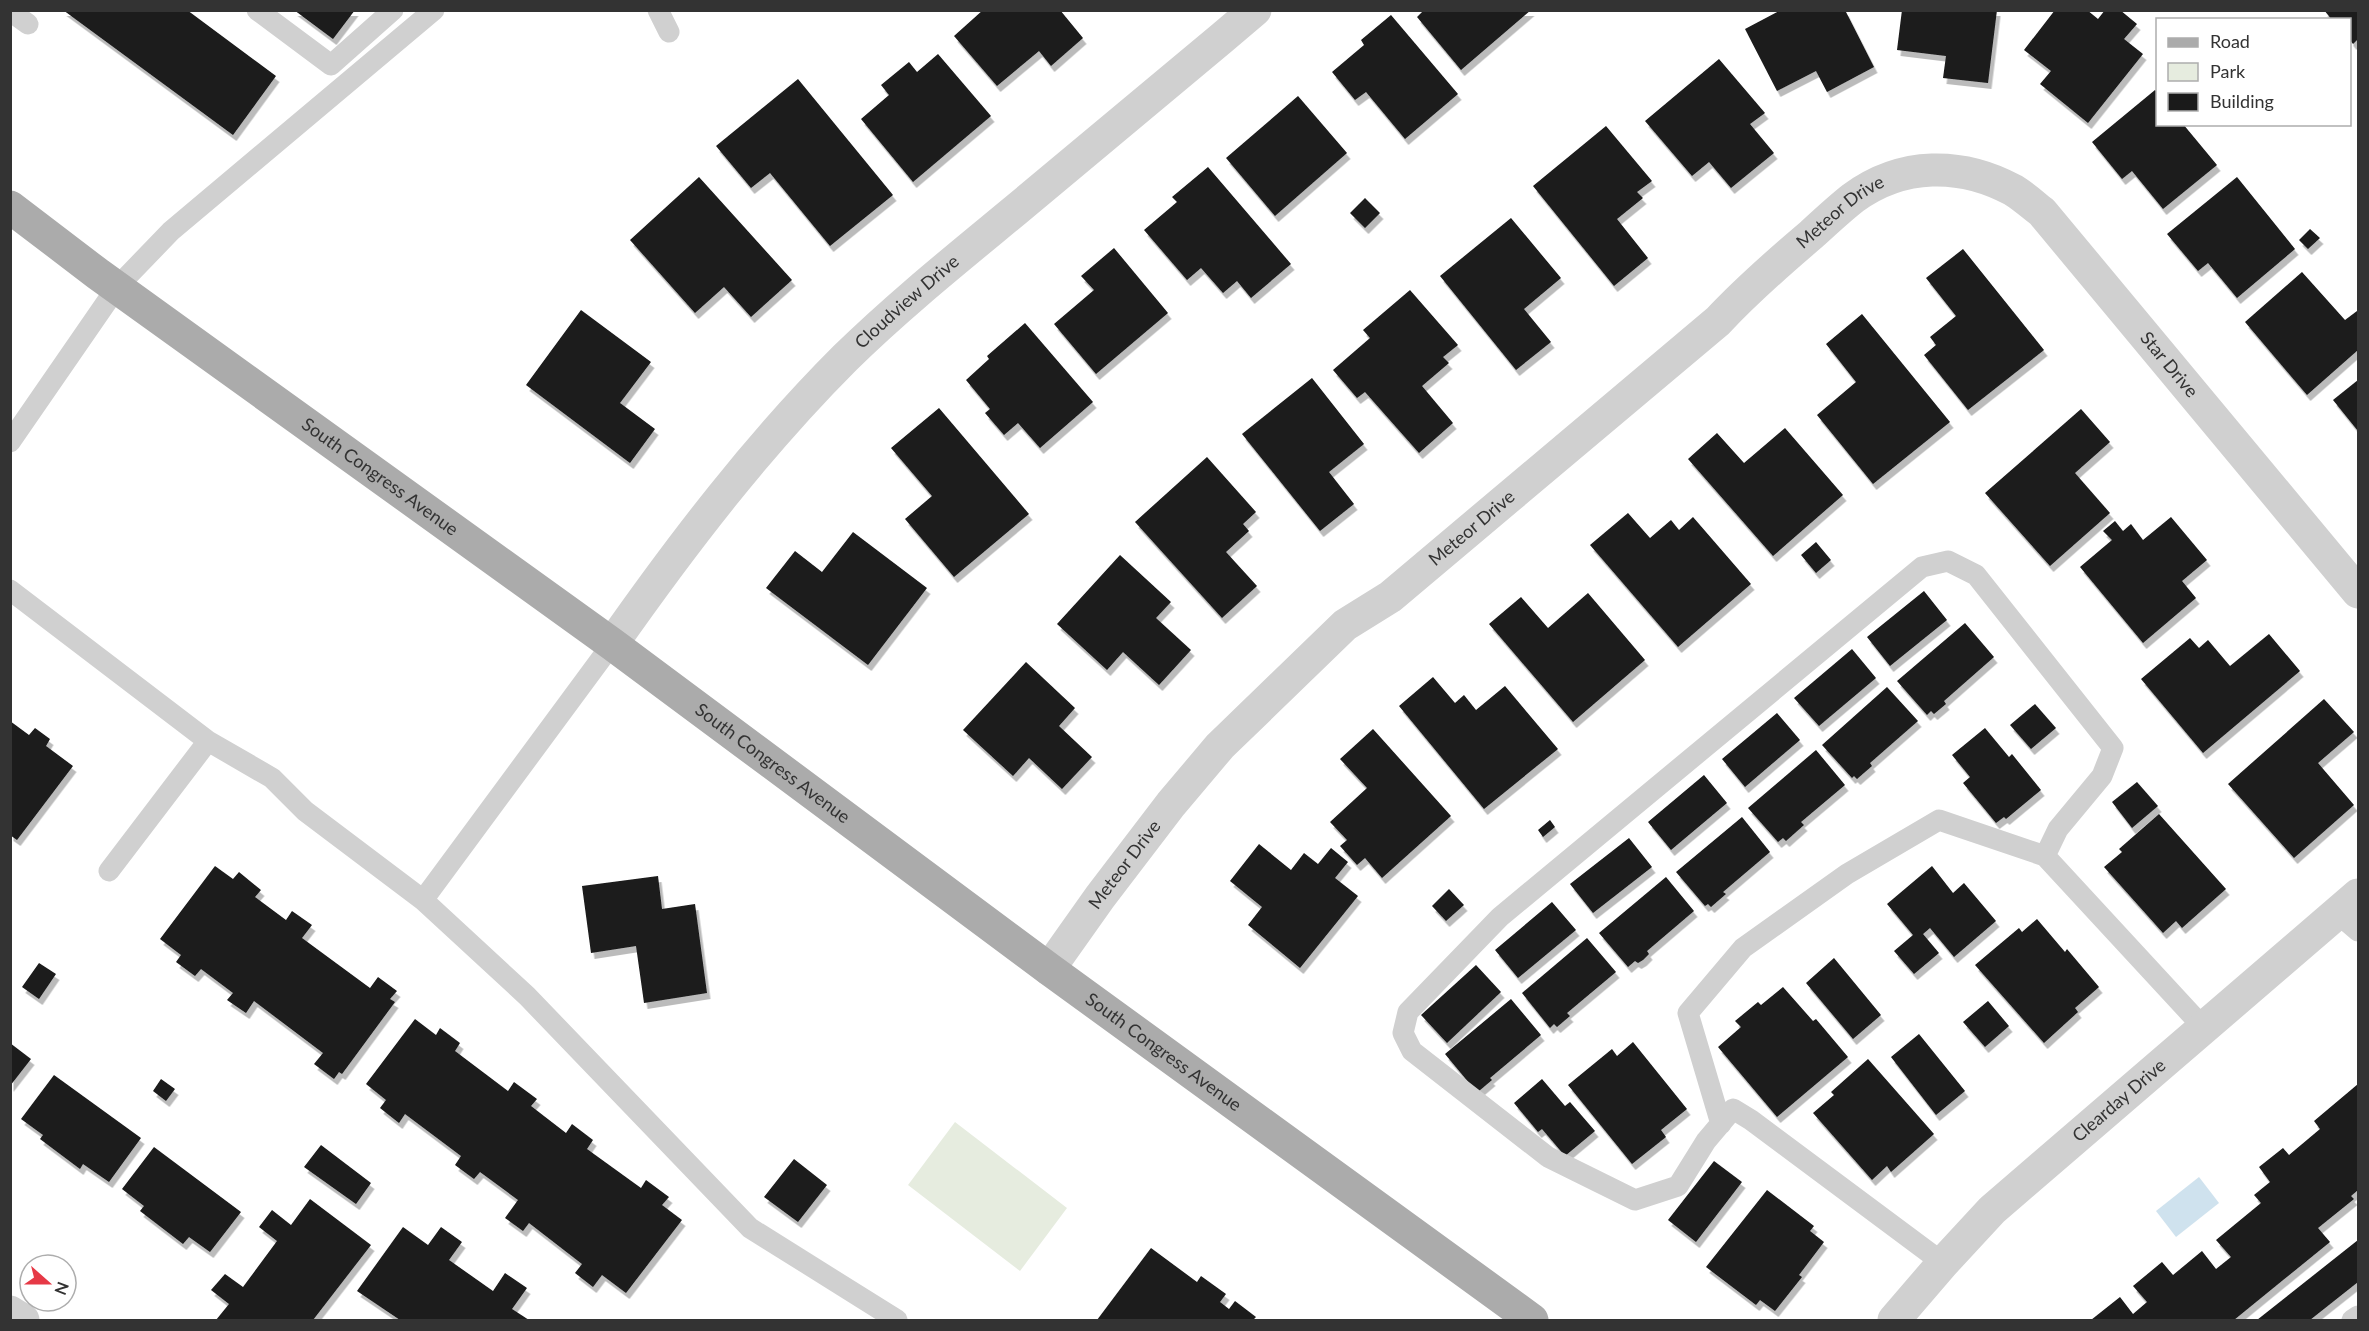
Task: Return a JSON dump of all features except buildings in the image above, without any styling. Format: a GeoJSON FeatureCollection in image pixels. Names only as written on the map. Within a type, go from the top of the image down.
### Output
{"type":"FeatureCollection","features":[{"type":"Feature","properties":{"kind":"main road","name":"South Congress Avenue"},"geometry":{"type":"LineString","coordinates":[[10,207],[117,287],[612,644],[1049,969],[1532,1320]]}},
{"type":"Feature","properties":{"kind":"street","name":"Cloudview Drive"},"geometry":{"type":"LineString","coordinates":[[612,644],[722,496],[845,358],[937,275],[1255,10]]}},
{"type":"Feature","properties":{"kind":"street","name":"Meteor Drive"},"geometry":{"type":"LineString","coordinates":[[1049,969],[1136,850],[1220,746],[1345,625],[1390,597],[1700,337],[1751,286],[1854,197],[1900,173],[1928,168],[1956,171]]}},
{"type":"Feature","properties":{"kind":"street","name":"Star Drive"},"geometry":{"type":"LineString","coordinates":[[1956,171],[1985,177],[2015,191],[2042,212],[2358,592]]}},
{"type":"Feature","properties":{"kind":"street","name":"Clearday Drive"},"geometry":{"type":"LineString","coordinates":[[1894,1320],[1992,1210],[2203,1027],[2351,913]]}},
{"type":"Feature","properties":{"kind":"street"},"geometry":{"type":"LineString","coordinates":[[10,1312],[22,1320]]}},
{"type":"Feature","properties":{"kind":"lane"},"geometry":{"type":"LineString","coordinates":[[257,10],[330,65],[392,11]]}},
{"type":"Feature","properties":{"kind":"lane"},"geometry":{"type":"LineString","coordinates":[[10,442],[117,287],[171,231],[434,10]]}},
{"type":"Feature","properties":{"kind":"lane"},"geometry":{"type":"LineString","coordinates":[[658,10],[669,32]]}},
{"type":"Feature","properties":{"kind":"lane"},"geometry":{"type":"LineString","coordinates":[[10,11],[28,24]]}},
{"type":"Feature","properties":{"kind":"lane"},"geometry":{"type":"LineString","coordinates":[[1943,1263],[1733,1109],[1706,1142],[1678,1186],[1635,1200],[1548,1157],[1412,1051],[1403,1033],[1408,1012],[1500,917],[1922,567],[1930,565],[1948,561],[1976,575],[2113,748],[2102,776],[2058,829],[2045,856]]}},
{"type":"Feature","properties":{"kind":"lane"},"geometry":{"type":"LineString","coordinates":[[10,590],[208,741],[272,778],[305,811],[423,900],[527,996],[750,1228],[897,1320]]}},
{"type":"Feature","properties":{"kind":"lane"},"geometry":{"type":"LineString","coordinates":[[423,900],[612,644]]}},
{"type":"Feature","properties":{"kind":"lane"},"geometry":{"type":"LineString","coordinates":[[109,872],[208,741]]}},
{"type":"Feature","properties":{"kind":"lane"},"geometry":{"type":"LineString","coordinates":[[1721,1124],[1688,1013],[1743,948],[1847,873],[1939,820],[2045,856],[2203,1027]]}},
{"type":"Feature","properties":{"kind":"lane"},"geometry":{"type":"LineString","coordinates":[[2352,1320],[2358,1316]]}},
{"type":"Feature","properties":{"kind":"green space"},"geometry":{"type":"Polygon","coordinates":[[[955,1122],[1067,1208],[1020,1271],[908,1185],[955,1122]]]}},
{"type":"Feature","properties":{"kind":"water"},"geometry":{"type":"Polygon","coordinates":[[[2199,1177],[2219,1203],[2176,1237],[2156,1211],[2199,1177]]]}}]}
